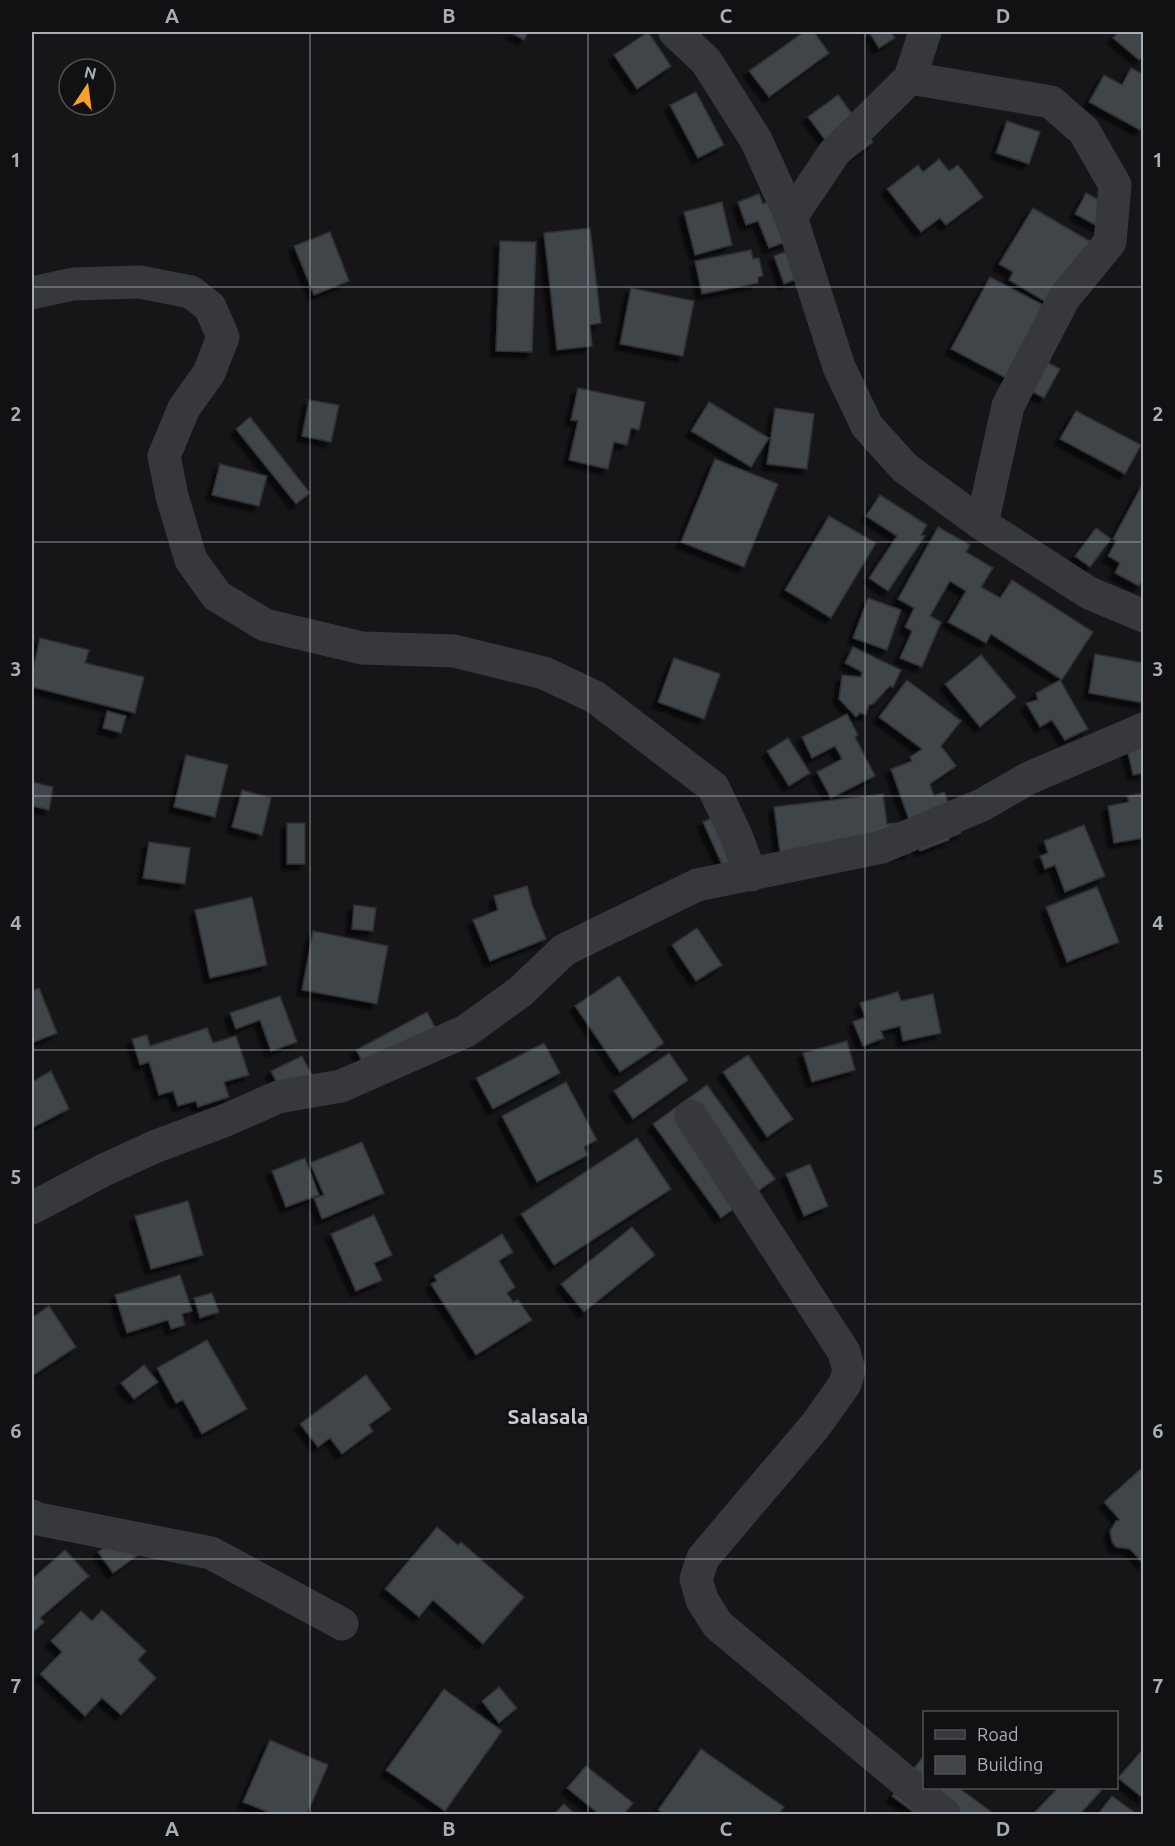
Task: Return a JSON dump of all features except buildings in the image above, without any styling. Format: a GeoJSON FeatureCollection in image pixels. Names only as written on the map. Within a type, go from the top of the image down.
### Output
{"type":"FeatureCollection","features":[{"type":"Feature","properties":{"kind":"street"},"geometry":{"type":"LineString","coordinates":[[675,32],[706,61],[756,140],[791,217],[839,367],[867,426],[905,468],[982,524],[1089,593],[1143,616]]}},
{"type":"Feature","properties":{"kind":"street"},"geometry":{"type":"LineString","coordinates":[[791,217],[834,153],[910,78],[925,32]]}},
{"type":"Feature","properties":{"kind":"street"},"geometry":{"type":"LineString","coordinates":[[910,78],[1051,102],[1084,131],[1115,185],[1110,242],[1064,298],[1008,406],[982,524]]}},
{"type":"Feature","properties":{"kind":"street"},"geometry":{"type":"LineString","coordinates":[[32,293],[73,284],[140,282],[191,292],[210,307],[223,337],[209,373],[184,408],[164,456],[172,496],[191,560],[217,596],[265,625],[362,648],[454,651],[544,673],[595,697],[713,787],[735,833],[751,875]]}},
{"type":"Feature","properties":{"kind":"street"},"geometry":{"type":"LineString","coordinates":[[32,1208],[154,1147],[226,1120],[278,1097],[341,1086],[465,1031],[520,992],[564,950],[697,885],[882,847],[982,805],[1029,778],[1143,729]]}},
{"type":"Feature","properties":{"kind":"street"},"geometry":{"type":"LineString","coordinates":[[691,1116],[844,1352],[849,1371],[845,1384],[815,1426],[703,1558],[696,1579],[702,1600],[718,1625],[944,1815]]}},
{"type":"Feature","properties":{"kind":"street"},"geometry":{"type":"LineString","coordinates":[[32,1516],[211,1553],[342,1624]]}},
{"type":"Feature","properties":{"kind":"district","name":"Salasala"},"geometry":{"type":"Point","coordinates":[548,1416]}}]}
